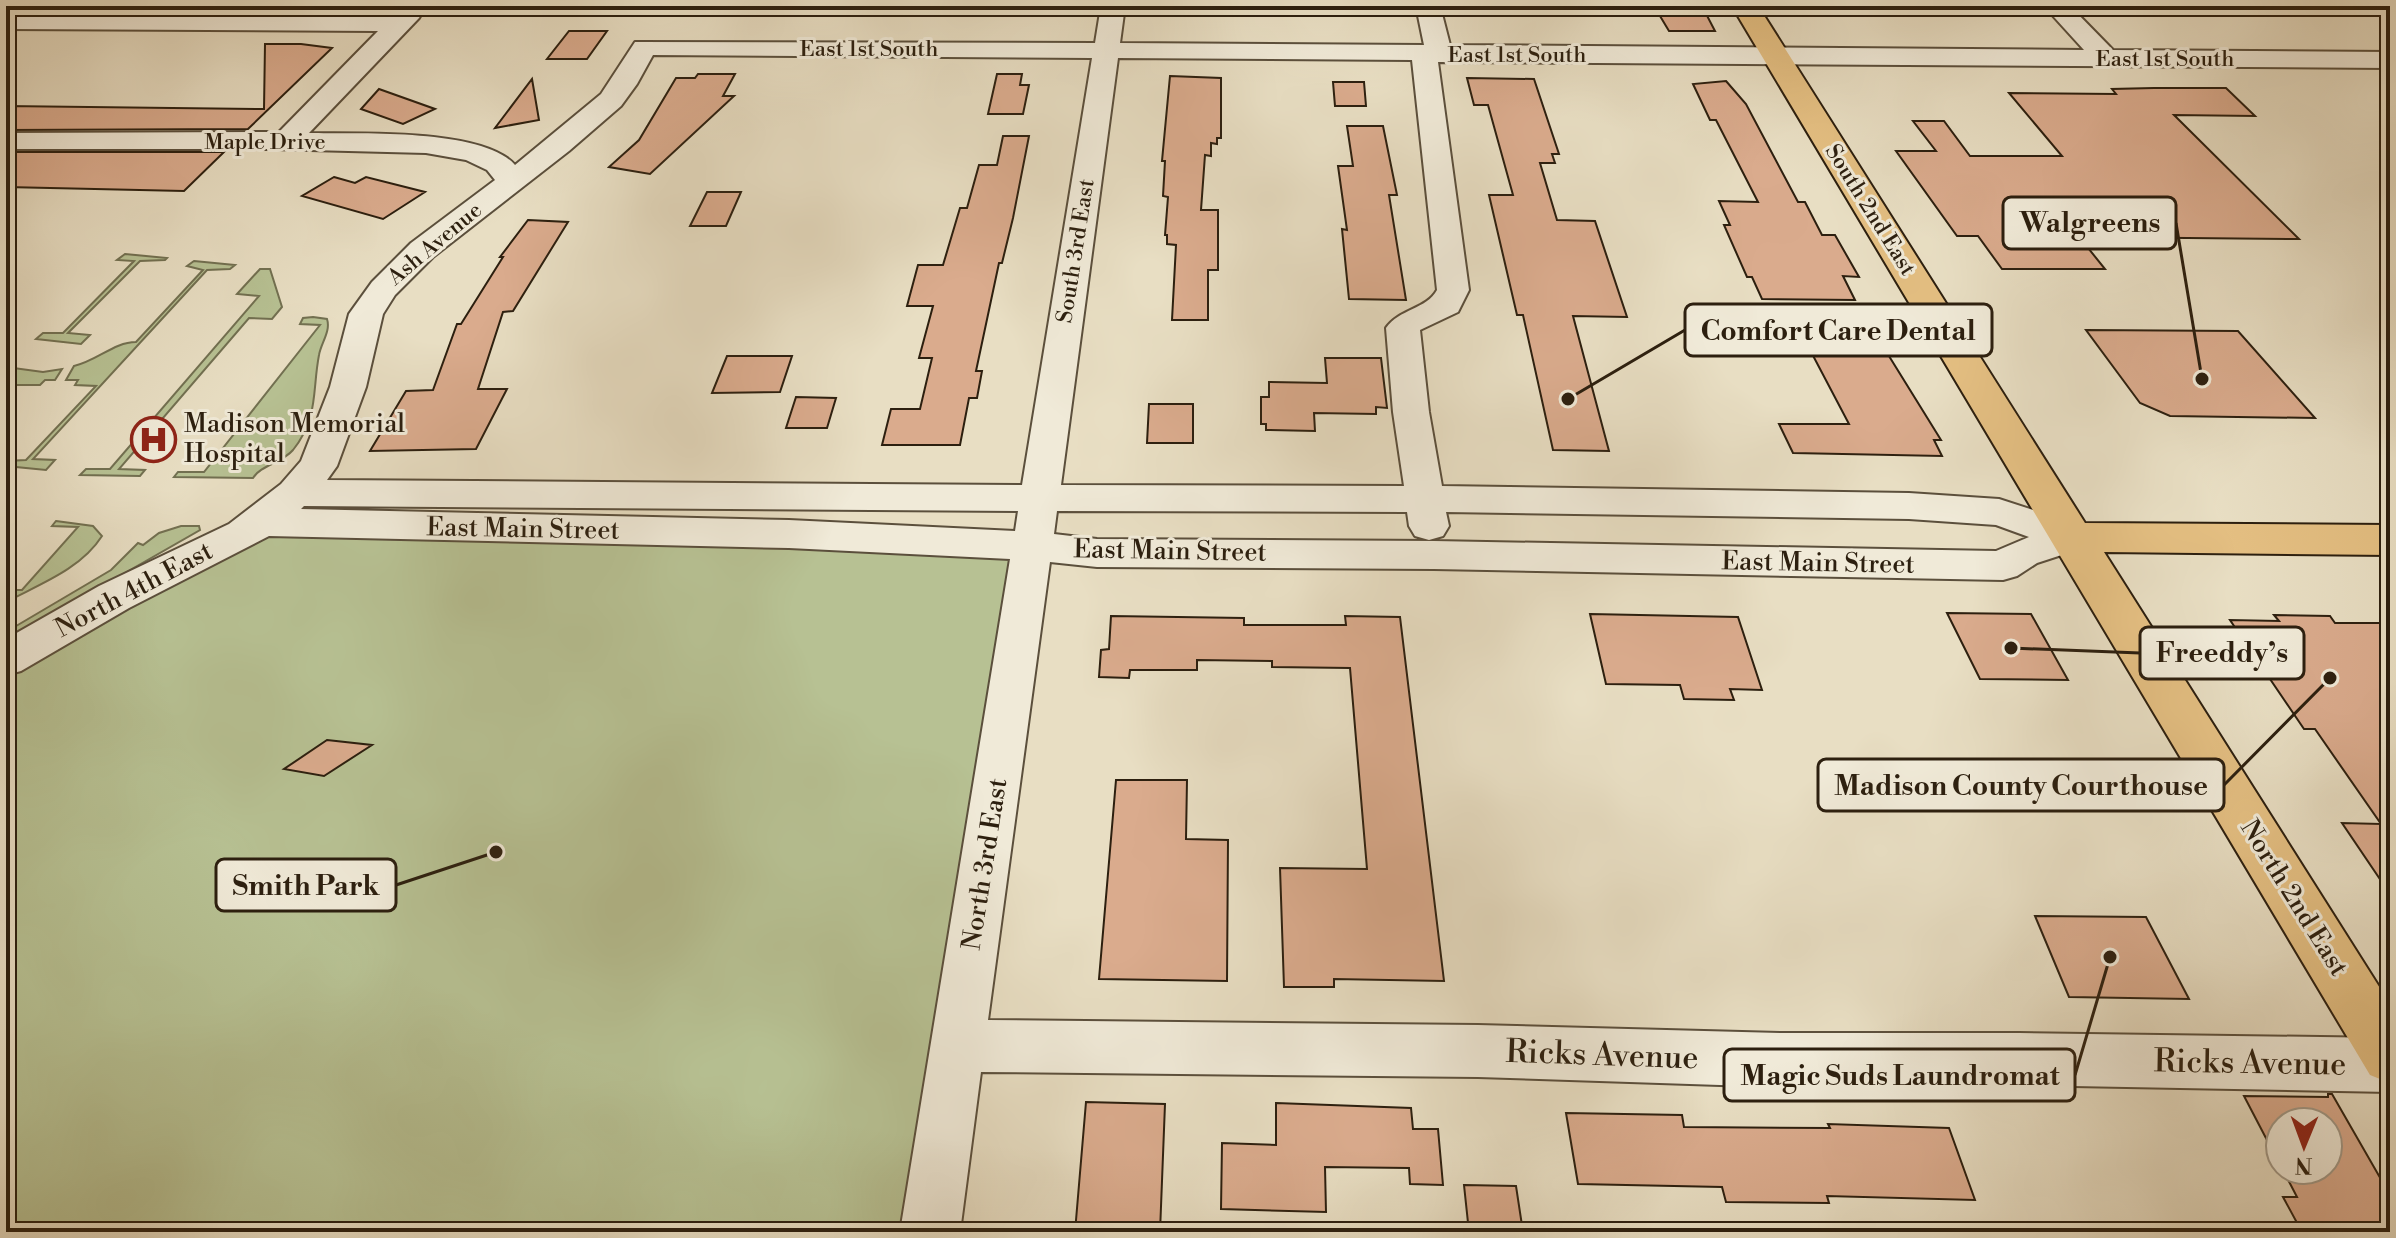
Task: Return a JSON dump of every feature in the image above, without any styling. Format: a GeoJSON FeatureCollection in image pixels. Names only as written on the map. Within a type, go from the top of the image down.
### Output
{"type":"FeatureCollection","features":[{"type":"Feature","properties":{"kind":"main road","name":"South 2nd East"},"geometry":{"type":"LineString","coordinates":[[1745,6],[2072,537]]}},
{"type":"Feature","properties":{"kind":"main road","name":"East Main Street"},"geometry":{"type":"LineString","coordinates":[[2072,537],[2390,540]]}},
{"type":"Feature","properties":{"kind":"main road","name":"North 2nd East"},"geometry":{"type":"LineString","coordinates":[[2072,537],[2390,1055]]}},
{"type":"Feature","properties":{"kind":"street"},"geometry":{"type":"LineString","coordinates":[[142,22],[163,6]]}},
{"type":"Feature","properties":{"kind":"street","name":"South 3rd East"},"geometry":{"type":"LineString","coordinates":[[1040,496],[1113,6]]}},
{"type":"Feature","properties":{"kind":"street"},"geometry":{"type":"LineString","coordinates":[[1428,6],[1453,290],[1446,305],[1409,322],[1403,328],[1410,398],[1434,555]]}},
{"type":"Feature","properties":{"kind":"street"},"geometry":{"type":"LineString","coordinates":[[2056,6],[2106,58]]}},
{"type":"Feature","properties":{"kind":"street"},"geometry":{"type":"LineString","coordinates":[[2383,6],[2390,11]]}},
{"type":"Feature","properties":{"kind":"street"},"geometry":{"type":"LineString","coordinates":[[6,22],[408,15]]}},
{"type":"Feature","properties":{"kind":"street"},"geometry":{"type":"LineString","coordinates":[[286,141],[408,15]]}},
{"type":"Feature","properties":{"kind":"street","name":"East 1st South"},"geometry":{"type":"LineString","coordinates":[[644,47],[2390,60]]}},
{"type":"Feature","properties":{"kind":"street","name":"Ash Avenue"},"geometry":{"type":"LineString","coordinates":[[262,522],[295,493],[318,466],[348,387],[366,314],[383,289],[422,250],[611,100],[624,84],[644,47]]}},
{"type":"Feature","properties":{"kind":"street","name":"Maple Drive"},"geometry":{"type":"LineString","coordinates":[[6,141],[286,141],[417,145],[456,149],[494,161],[511,182]]}},
{"type":"Feature","properties":{"kind":"street","name":"East Main Street"},"geometry":{"type":"LineString","coordinates":[[295,493],[584,497],[1425,499],[1909,506],[1999,512],[2072,537]]}},
{"type":"Feature","properties":{"kind":"street","name":"North 3rd East"},"geometry":{"type":"LineString","coordinates":[[930,1232],[1040,496]]}},
{"type":"Feature","properties":{"kind":"street","name":"East Main Street"},"geometry":{"type":"LineString","coordinates":[[262,522],[789,534],[1032,546],[1097,553],[1434,555],[2003,566],[2023,553],[2072,537]]}},
{"type":"Feature","properties":{"kind":"street","name":"North 4th East"},"geometry":{"type":"LineString","coordinates":[[6,659],[114,597],[262,522]]}},
{"type":"Feature","properties":{"kind":"street","name":"Ricks Avenue"},"geometry":{"type":"LineString","coordinates":[[957,1046],[1446,1051],[1782,1060],[2019,1059],[2390,1065]]}},
{"type":"Feature","properties":{"kind":"green space"},"geometry":{"type":"Polygon","coordinates":[[[125,254],[167,258],[140,261],[68,333],[90,335],[81,344],[36,339],[43,333],[63,333],[134,261],[117,260],[125,254]]]}},
{"type":"Feature","properties":{"kind":"green space"},"geometry":{"type":"Polygon","coordinates":[[[194,261],[235,265],[230,269],[207,270],[33,459],[55,460],[46,470],[6,466],[6,461],[26,460],[96,386],[75,385],[78,380],[66,380],[74,366],[120,345],[136,342],[203,270],[187,266],[194,261]]]}},
{"type":"Feature","properties":{"kind":"green space"},"geometry":{"type":"Polygon","coordinates":[[[260,269],[270,269],[282,307],[272,319],[249,318],[119,469],[145,470],[140,476],[80,475],[86,469],[110,469],[259,296],[237,294],[260,269]]]}},
{"type":"Feature","properties":{"kind":"green space"},"geometry":{"type":"Polygon","coordinates":[[[303,318],[327,319],[328,328],[319,355],[311,415],[293,450],[253,478],[174,477],[178,472],[204,472],[320,325],[300,324],[303,318]]]}},
{"type":"Feature","properties":{"kind":"green space"},"geometry":{"type":"Polygon","coordinates":[[[6,367],[43,372],[62,369],[55,380],[45,380],[40,385],[16,385],[6,395],[6,367]]]}},
{"type":"Feature","properties":{"kind":"green space"},"geometry":{"type":"Polygon","coordinates":[[[56,521],[93,526],[102,536],[71,567],[6,602],[6,590],[22,590],[78,527],[52,526],[56,521]]]}},
{"type":"Feature","properties":{"kind":"green space"},"geometry":{"type":"Polygon","coordinates":[[[181,526],[199,526],[200,530],[6,641],[6,632],[111,570],[138,543],[143,545],[159,533],[181,526]]]}},
{"type":"Feature","properties":{"kind":"green space"},"geometry":{"type":"Polygon","coordinates":[[[268,528],[1032,546],[930,1232],[6,1232],[6,659],[268,528]]]}},
{"type":"Feature","properties":{"kind":"building"},"geometry":{"type":"Polygon","coordinates":[[[1654,6],[1702,6],[1715,31],[1669,31],[1654,6]]]}},
{"type":"Feature","properties":{"kind":"building"},"geometry":{"type":"Polygon","coordinates":[[[569,31],[607,31],[587,59],[547,59],[569,31]]]}},
{"type":"Feature","properties":{"kind":"building"},"geometry":{"type":"Polygon","coordinates":[[[265,44],[332,48],[248,129],[6,130],[6,106],[264,109],[265,44]]]}},
{"type":"Feature","properties":{"kind":"building"},"geometry":{"type":"Polygon","coordinates":[[[698,74],[735,74],[723,96],[734,96],[650,174],[609,167],[639,140],[676,78],[695,78],[698,74]]]}},
{"type":"Feature","properties":{"kind":"building"},"geometry":{"type":"Polygon","coordinates":[[[997,74],[1022,74],[1020,85],[1029,85],[1023,114],[988,114],[997,74]]]}},
{"type":"Feature","properties":{"kind":"building"},"geometry":{"type":"Polygon","coordinates":[[[1170,76],[1221,78],[1221,138],[1217,138],[1217,144],[1211,143],[1211,156],[1205,155],[1201,210],[1218,210],[1218,270],[1208,270],[1208,320],[1172,320],[1176,245],[1167,244],[1165,235],[1168,197],[1163,196],[1165,161],[1162,161],[1170,76]]]}},
{"type":"Feature","properties":{"kind":"building"},"geometry":{"type":"Polygon","coordinates":[[[1467,78],[1534,79],[1559,154],[1552,154],[1555,163],[1540,163],[1557,220],[1595,221],[1627,317],[1573,316],[1609,451],[1553,450],[1523,315],[1517,315],[1489,195],[1513,195],[1488,105],[1474,105],[1467,78]]]}},
{"type":"Feature","properties":{"kind":"building"},"geometry":{"type":"Polygon","coordinates":[[[532,79],[539,120],[495,128],[532,79]]]}},
{"type":"Feature","properties":{"kind":"building"},"geometry":{"type":"Polygon","coordinates":[[[1726,81],[1746,104],[1798,202],[1805,202],[1822,235],[1835,235],[1859,277],[1843,276],[1855,300],[1762,299],[1752,277],[1747,277],[1724,225],[1730,225],[1719,201],[1758,202],[1716,120],[1710,120],[1693,84],[1726,81]]]}},
{"type":"Feature","properties":{"kind":"building"},"geometry":{"type":"Polygon","coordinates":[[[1333,82],[1364,82],[1366,106],[1335,106],[1333,82]]]}},
{"type":"Feature","properties":{"kind":"building"},"geometry":{"type":"Polygon","coordinates":[[[2226,88],[2255,116],[2174,115],[2299,239],[2086,237],[2080,238],[2105,269],[2002,269],[1978,236],[1957,236],[1896,151],[1936,151],[1913,121],[1944,121],[1970,156],[2062,156],[2009,93],[2116,94],[2112,89],[2226,88]]]}},
{"type":"Feature","properties":{"kind":"building"},"geometry":{"type":"Polygon","coordinates":[[[379,89],[435,109],[403,124],[361,109],[379,89]]]}},
{"type":"Feature","properties":{"kind":"building"},"geometry":{"type":"Polygon","coordinates":[[[1347,126],[1383,126],[1397,195],[1389,195],[1406,300],[1349,299],[1342,229],[1347,230],[1338,166],[1353,166],[1347,126]]]}},
{"type":"Feature","properties":{"kind":"building"},"geometry":{"type":"Polygon","coordinates":[[[1003,136],[1029,136],[1013,218],[1002,263],[999,263],[976,371],[982,371],[977,398],[969,398],[960,445],[882,445],[891,409],[920,409],[932,358],[919,358],[933,306],[907,306],[918,265],[943,265],[960,208],[967,208],[979,165],[997,165],[1003,136]]]}},
{"type":"Feature","properties":{"kind":"building"},"geometry":{"type":"Polygon","coordinates":[[[6,152],[224,152],[184,191],[6,187],[6,152]]]}},
{"type":"Feature","properties":{"kind":"building"},"geometry":{"type":"Polygon","coordinates":[[[334,177],[355,183],[366,177],[425,192],[383,219],[302,196],[334,177]]]}},
{"type":"Feature","properties":{"kind":"building"},"geometry":{"type":"Polygon","coordinates":[[[707,192],[741,192],[726,226],[690,226],[707,192]]]}},
{"type":"Feature","properties":{"kind":"building"},"geometry":{"type":"Polygon","coordinates":[[[528,220],[568,222],[513,311],[503,312],[478,389],[507,389],[476,449],[370,451],[406,391],[433,390],[457,324],[461,324],[503,257],[500,257],[528,220]]]}},
{"type":"Feature","properties":{"kind":"building"},"geometry":{"type":"Polygon","coordinates":[[[2086,330],[2238,331],[2315,418],[2170,416],[2140,403],[2086,330]]]}},
{"type":"Feature","properties":{"kind":"building"},"geometry":{"type":"Polygon","coordinates":[[[1809,348],[1884,348],[1941,440],[1934,440],[1942,456],[1793,453],[1779,424],[1849,424],[1809,348]]]}},
{"type":"Feature","properties":{"kind":"building"},"geometry":{"type":"Polygon","coordinates":[[[727,356],[792,356],[780,392],[712,393],[727,356]]]}},
{"type":"Feature","properties":{"kind":"building"},"geometry":{"type":"Polygon","coordinates":[[[1325,358],[1381,358],[1387,408],[1376,407],[1376,414],[1314,413],[1315,431],[1266,430],[1266,424],[1261,424],[1261,397],[1269,397],[1269,382],[1327,383],[1325,358]]]}},
{"type":"Feature","properties":{"kind":"building"},"geometry":{"type":"Polygon","coordinates":[[[796,397],[836,398],[827,428],[786,428],[796,397]]]}},
{"type":"Feature","properties":{"kind":"building"},"geometry":{"type":"Polygon","coordinates":[[[1149,404],[1193,404],[1193,443],[1147,443],[1149,404]]]}},
{"type":"Feature","properties":{"kind":"building"},"geometry":{"type":"Polygon","coordinates":[[[1947,613],[2031,614],[2068,680],[1980,679],[1947,613]]]}},
{"type":"Feature","properties":{"kind":"building"},"geometry":{"type":"Polygon","coordinates":[[[1590,614],[1738,617],[1762,690],[1730,689],[1734,700],[1684,699],[1680,685],[1606,684],[1590,614]]]}},
{"type":"Feature","properties":{"kind":"building"},"geometry":{"type":"Polygon","coordinates":[[[2274,615],[2330,616],[2335,623],[2390,623],[2390,894],[2342,823],[2381,824],[2315,729],[2304,729],[2230,620],[2279,621],[2274,615]]]}},
{"type":"Feature","properties":{"kind":"building"},"geometry":{"type":"Polygon","coordinates":[[[1111,616],[1244,618],[1244,625],[1346,625],[1345,616],[1400,617],[1444,981],[1334,979],[1334,987],[1284,987],[1280,868],[1367,869],[1350,668],[1272,667],[1272,661],[1197,660],[1197,670],[1130,670],[1129,678],[1099,677],[1101,650],[1109,649],[1111,616]]]}},
{"type":"Feature","properties":{"kind":"building"},"geometry":{"type":"Polygon","coordinates":[[[327,740],[372,745],[324,776],[284,769],[327,740]]]}},
{"type":"Feature","properties":{"kind":"building"},"geometry":{"type":"Polygon","coordinates":[[[1116,780],[1187,780],[1186,839],[1228,840],[1227,981],[1099,979],[1116,780]]]}},
{"type":"Feature","properties":{"kind":"building"},"geometry":{"type":"Polygon","coordinates":[[[2035,916],[2146,917],[2189,999],[2069,997],[2035,916]]]}},
{"type":"Feature","properties":{"kind":"building"},"geometry":{"type":"Polygon","coordinates":[[[2332,1094],[2339,1106],[2264,1106],[2264,1134],[2244,1096],[2328,1097],[2332,1094]]]}},
{"type":"Feature","properties":{"kind":"building"},"geometry":{"type":"Polygon","coordinates":[[[1086,1102],[1165,1104],[1160,1232],[1075,1232],[1086,1102]]]}},
{"type":"Feature","properties":{"kind":"building"},"geometry":{"type":"Polygon","coordinates":[[[1276,1103],[1411,1108],[1413,1129],[1438,1129],[1443,1185],[1410,1184],[1409,1168],[1325,1167],[1326,1212],[1221,1209],[1222,1143],[1276,1145],[1276,1103]]]}},
{"type":"Feature","properties":{"kind":"building"},"geometry":{"type":"Polygon","coordinates":[[[1566,1113],[1682,1115],[1684,1127],[1830,1128],[1828,1124],[1949,1128],[1975,1200],[1827,1196],[1829,1203],[1726,1202],[1722,1187],[1578,1184],[1566,1113]]]}},
{"type":"Feature","properties":{"kind":"building"},"geometry":{"type":"Polygon","coordinates":[[[2344,1115],[2390,1195],[2390,1232],[2302,1232],[2283,1197],[2297,1197],[2291,1186],[2344,1186],[2344,1115]]]}},
{"type":"Feature","properties":{"kind":"building"},"geometry":{"type":"Polygon","coordinates":[[[1464,1185],[1516,1186],[1523,1232],[1469,1232],[1464,1185]]]}},
{"type":"Feature","properties":{"kind":"place","name":"Walgreens"},"geometry":{"type":"Point","coordinates":[2202,379]}},
{"type":"Feature","properties":{"kind":"place","name":"Comfort Care Dental"},"geometry":{"type":"Point","coordinates":[1568,399]}},
{"type":"Feature","properties":{"kind":"place","name":"Madison Memorial Hospital"},"geometry":{"type":"Point","coordinates":[153,439]}},
{"type":"Feature","properties":{"kind":"place","name":"Freeddy’s"},"geometry":{"type":"Point","coordinates":[2011,648]}},
{"type":"Feature","properties":{"kind":"place","name":"Madison County Courthouse"},"geometry":{"type":"Point","coordinates":[2330,678]}},
{"type":"Feature","properties":{"kind":"place","name":"Smith Park"},"geometry":{"type":"Point","coordinates":[496,852]}},
{"type":"Feature","properties":{"kind":"place","name":"Magic Suds Laundromat"},"geometry":{"type":"Point","coordinates":[2110,957]}}]}
